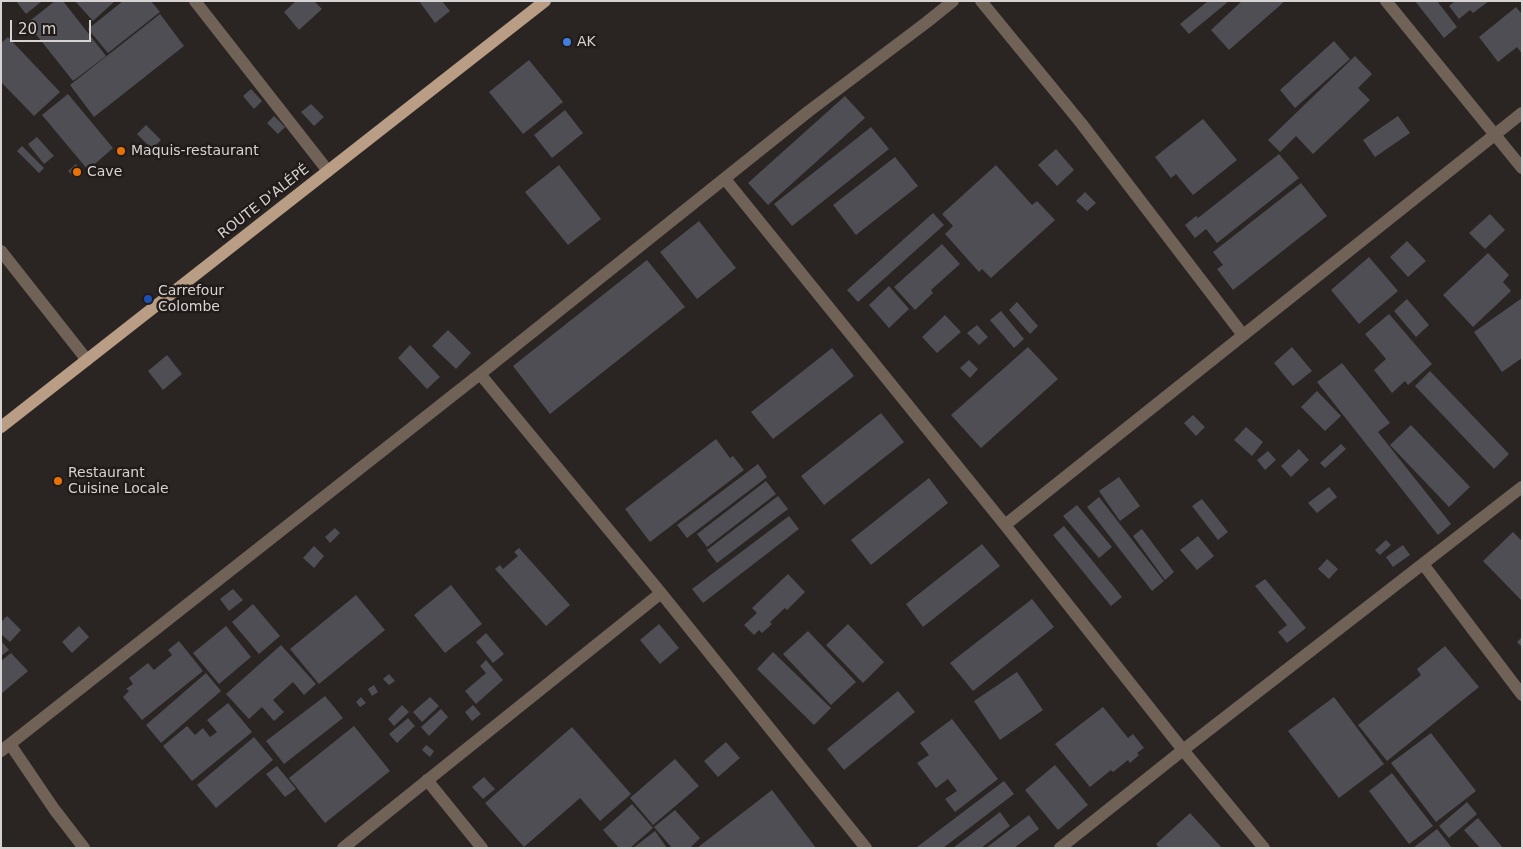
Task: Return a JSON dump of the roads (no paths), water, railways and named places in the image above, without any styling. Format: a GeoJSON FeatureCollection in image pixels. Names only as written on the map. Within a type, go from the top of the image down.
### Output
{"type":"FeatureCollection","features":[{"type":"Feature","properties":{"kind":"main road","name":"ROUTE D'ALÉPÉ"},"geometry":{"type":"LineString","coordinates":[[1,427],[545,1]]}},
{"type":"Feature","properties":{"kind":"street"},"geometry":{"type":"LineString","coordinates":[[194,1],[328,171]]}},
{"type":"Feature","properties":{"kind":"street"},"geometry":{"type":"LineString","coordinates":[[84,848],[6,748],[480,374],[809,111],[952,1]]}},
{"type":"Feature","properties":{"kind":"street"},"geometry":{"type":"LineString","coordinates":[[981,1],[1081,124],[1242,335]]}},
{"type":"Feature","properties":{"kind":"street"},"geometry":{"type":"LineString","coordinates":[[1386,1],[1522,168]]}},
{"type":"Feature","properties":{"kind":"street"},"geometry":{"type":"LineString","coordinates":[[1004,525],[1522,114]]}},
{"type":"Feature","properties":{"kind":"street"},"geometry":{"type":"LineString","coordinates":[[725,179],[1004,525],[1182,750],[1264,848]]}},
{"type":"Feature","properties":{"kind":"street"},"geometry":{"type":"LineString","coordinates":[[1,251],[87,360]]}},
{"type":"Feature","properties":{"kind":"street"},"geometry":{"type":"LineString","coordinates":[[480,374],[661,593],[866,848]]}},
{"type":"Feature","properties":{"kind":"street"},"geometry":{"type":"LineString","coordinates":[[1060,848],[1182,750],[1522,487]]}},
{"type":"Feature","properties":{"kind":"street"},"geometry":{"type":"LineString","coordinates":[[1423,564],[1522,694]]}},
{"type":"Feature","properties":{"kind":"street"},"geometry":{"type":"LineString","coordinates":[[343,848],[661,593]]}},
{"type":"Feature","properties":{"kind":"street"},"geometry":{"type":"LineString","coordinates":[[427,780],[482,848]]}},
{"type":"Feature","properties":{"kind":"place","name":"AK"},"geometry":{"type":"Point","coordinates":[567,42]}},
{"type":"Feature","properties":{"kind":"place","name":"Maquis-restaurant"},"geometry":{"type":"Point","coordinates":[121,151]}},
{"type":"Feature","properties":{"kind":"place","name":"Cave"},"geometry":{"type":"Point","coordinates":[77,172]}},
{"type":"Feature","properties":{"kind":"place","name":"Carrefour Colombe"},"geometry":{"type":"Point","coordinates":[148,299]}},
{"type":"Feature","properties":{"kind":"place","name":"Restaurant Cuisine Locale"},"geometry":{"type":"Point","coordinates":[58,481]}}]}
